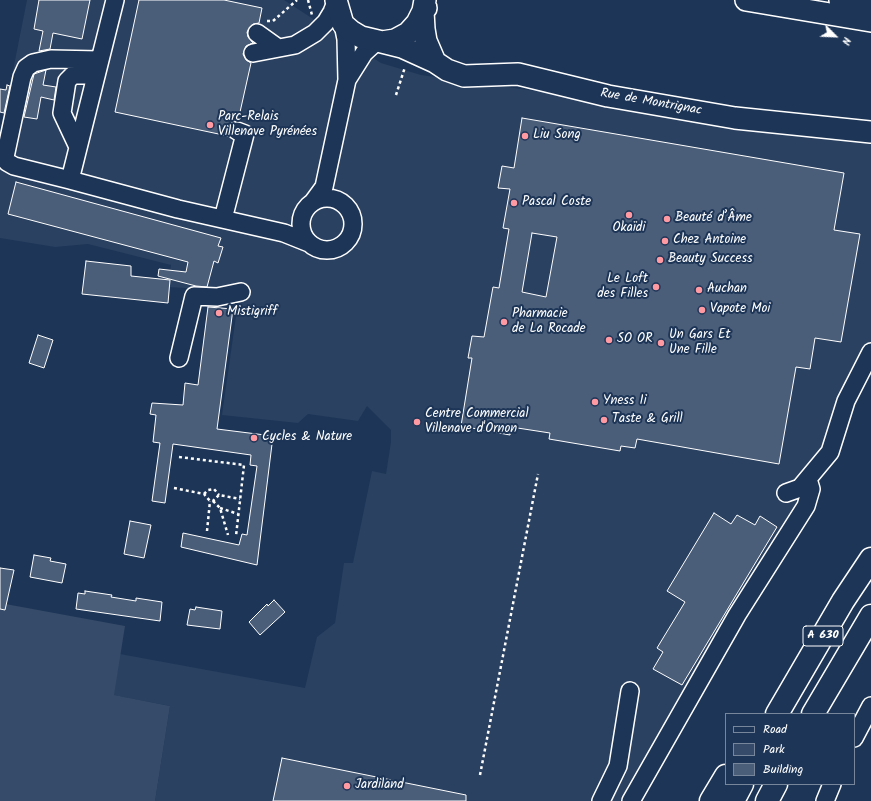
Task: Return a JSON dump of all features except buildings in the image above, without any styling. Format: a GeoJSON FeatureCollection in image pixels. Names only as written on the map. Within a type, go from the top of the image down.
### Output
{"type":"FeatureCollection","features":[{"type":"Feature","properties":{"kind":"highway","name":"A 630"},"geometry":{"type":"LineString","coordinates":[[778,713],[843,601],[871,559]]}},
{"type":"Feature","properties":{"kind":"highway","name":"A 630"},"geometry":{"type":"LineString","coordinates":[[815,713],[871,616]]}},
{"type":"Feature","properties":{"kind":"highway"},"geometry":{"type":"LineString","coordinates":[[711,801],[725,778]]}},
{"type":"Feature","properties":{"kind":"highway"},"geometry":{"type":"LineString","coordinates":[[733,801],[741,785]]}},
{"type":"Feature","properties":{"kind":"highway"},"geometry":{"type":"LineString","coordinates":[[767,801],[775,785]]}},
{"type":"Feature","properties":{"kind":"main road"},"geometry":{"type":"LineString","coordinates":[[335,0],[343,24]]}},
{"type":"Feature","properties":{"kind":"main road"},"geometry":{"type":"LineString","coordinates":[[746,0],[871,21]]}},
{"type":"Feature","properties":{"kind":"main road"},"geometry":{"type":"LineString","coordinates":[[840,0],[871,6]]}},
{"type":"Feature","properties":{"kind":"main road"},"geometry":{"type":"LineString","coordinates":[[379,42],[395,40],[408,33],[417,23],[428,4]]}},
{"type":"Feature","properties":{"kind":"main road"},"geometry":{"type":"LineString","coordinates":[[428,4],[426,41],[435,62]]}},
{"type":"Feature","properties":{"kind":"main road","name":"Rue de Montrignac"},"geometry":{"type":"LineString","coordinates":[[343,24],[361,37],[402,47],[435,62],[447,70],[464,76],[518,74],[608,96],[735,118],[871,132]]}},
{"type":"Feature","properties":{"kind":"street"},"geometry":{"type":"LineString","coordinates":[[70,180],[115,0]]}},
{"type":"Feature","properties":{"kind":"street"},"geometry":{"type":"LineString","coordinates":[[257,37],[278,48],[295,45],[315,33],[329,18],[335,0]]}},
{"type":"Feature","properties":{"kind":"street"},"geometry":{"type":"LineString","coordinates":[[309,243],[305,237],[302,222],[308,208],[324,187],[347,80],[346,39],[343,24]]}},
{"type":"Feature","properties":{"kind":"street"},"geometry":{"type":"LineString","coordinates":[[347,80],[364,53],[379,42]]}},
{"type":"Feature","properties":{"kind":"street"},"geometry":{"type":"LineString","coordinates":[[99,63],[51,59],[33,63],[26,68],[22,77],[5,157],[7,162],[14,166],[178,209],[284,233],[316,247],[330,250],[342,245],[348,240],[353,227],[353,218],[344,204],[337,200],[324,187]]}},
{"type":"Feature","properties":{"kind":"street"},"geometry":{"type":"LineString","coordinates":[[78,146],[62,113],[68,81],[73,75],[88,75],[99,63]]}},
{"type":"Feature","properties":{"kind":"street"},"geometry":{"type":"LineString","coordinates":[[223,219],[245,134],[236,130]]}},
{"type":"Feature","properties":{"kind":"street"},"geometry":{"type":"LineString","coordinates":[[314,202],[321,199],[337,200]]}},
{"type":"Feature","properties":{"kind":"street"},"geometry":{"type":"LineString","coordinates":[[284,233],[302,222]]}},
{"type":"Feature","properties":{"kind":"street"},"geometry":{"type":"LineString","coordinates":[[179,358],[194,296],[217,297],[241,292]]}},
{"type":"Feature","properties":{"kind":"street"},"geometry":{"type":"LineString","coordinates":[[786,493],[800,488],[830,452],[846,401],[871,352]]}},
{"type":"Feature","properties":{"kind":"street"},"geometry":{"type":"LineString","coordinates":[[631,801],[737,615],[806,506],[811,489],[808,479]]}},
{"type":"Feature","properties":{"kind":"street"},"geometry":{"type":"LineString","coordinates":[[601,801],[618,766],[630,691]]}},
{"type":"Feature","properties":{"kind":"street"},"geometry":{"type":"LineString","coordinates":[[855,736],[871,706]]}},
{"type":"Feature","properties":{"kind":"street"},"geometry":{"type":"LineString","coordinates":[[824,801],[832,785]]}},
{"type":"Feature","properties":{"kind":"path"},"geometry":{"type":"LineString","coordinates":[[257,37],[273,20],[297,0]]}},
{"type":"Feature","properties":{"kind":"path"},"geometry":{"type":"LineString","coordinates":[[179,458],[244,465],[236,536]]}},
{"type":"Feature","properties":{"kind":"path"},"geometry":{"type":"LineString","coordinates":[[480,775],[538,474]]}},
{"type":"Feature","properties":{"kind":"path"},"geometry":{"type":"LineString","coordinates":[[174,488],[204,494],[220,508],[238,515]]}},
{"type":"Feature","properties":{"kind":"path"},"geometry":{"type":"LineString","coordinates":[[204,494],[208,490],[214,489],[219,495],[240,498]]}},
{"type":"Feature","properties":{"kind":"path"},"geometry":{"type":"LineString","coordinates":[[207,531],[212,501],[219,495]]}},
{"type":"Feature","properties":{"kind":"path"},"geometry":{"type":"LineString","coordinates":[[220,508],[228,535]]}},
{"type":"Feature","properties":{"kind":"shaded area"},"geometry":{"type":"Polygon","coordinates":[[[27,0],[284,0],[381,63],[421,75],[871,138],[871,342],[849,384],[798,503],[671,712],[621,801],[155,801],[170,706],[113,695],[120,654],[305,688],[317,637],[335,623],[344,563],[353,563],[372,471],[386,474],[391,442],[391,430],[367,406],[358,421],[308,414],[298,423],[222,415],[238,302],[219,290],[168,287],[171,265],[88,244],[55,247],[0,238],[0,136],[27,0]]]}},
{"type":"Feature","properties":{"kind":"green space"},"geometry":{"type":"Polygon","coordinates":[[[0,603],[125,626],[114,695],[170,706],[155,801],[0,801],[0,603]]]}},
{"type":"Feature","properties":{"kind":"place","name":"Parc-Relais Villenave Pyrénées"},"geometry":{"type":"Point","coordinates":[210,125]}},
{"type":"Feature","properties":{"kind":"place","name":"Liu Song"},"geometry":{"type":"Point","coordinates":[525,136]}},
{"type":"Feature","properties":{"kind":"place","name":"Pascal Coste"},"geometry":{"type":"Point","coordinates":[514,203]}},
{"type":"Feature","properties":{"kind":"place","name":"Okaïdi"},"geometry":{"type":"Point","coordinates":[629,215]}},
{"type":"Feature","properties":{"kind":"place","name":"Beauté d’Âme"},"geometry":{"type":"Point","coordinates":[667,219]}},
{"type":"Feature","properties":{"kind":"place","name":"Chez Antoine"},"geometry":{"type":"Point","coordinates":[665,241]}},
{"type":"Feature","properties":{"kind":"place","name":"Beauty Success"},"geometry":{"type":"Point","coordinates":[660,260]}},
{"type":"Feature","properties":{"kind":"place","name":"Le Loft des Filles"},"geometry":{"type":"Point","coordinates":[656,287]}},
{"type":"Feature","properties":{"kind":"place","name":"Auchan"},"geometry":{"type":"Point","coordinates":[699,290]}},
{"type":"Feature","properties":{"kind":"place","name":"Vapote Moi"},"geometry":{"type":"Point","coordinates":[702,310]}},
{"type":"Feature","properties":{"kind":"place","name":"Mistigriff"},"geometry":{"type":"Point","coordinates":[219,313]}},
{"type":"Feature","properties":{"kind":"place","name":"Pharmacie de La Rocade"},"geometry":{"type":"Point","coordinates":[504,322]}},
{"type":"Feature","properties":{"kind":"place","name":"SO OR"},"geometry":{"type":"Point","coordinates":[609,340]}},
{"type":"Feature","properties":{"kind":"place","name":"Un Gars Et Une Fille"},"geometry":{"type":"Point","coordinates":[661,343]}},
{"type":"Feature","properties":{"kind":"place","name":"Yness Ii"},"geometry":{"type":"Point","coordinates":[595,402]}},
{"type":"Feature","properties":{"kind":"place","name":"Taste & Grill"},"geometry":{"type":"Point","coordinates":[604,420]}},
{"type":"Feature","properties":{"kind":"place","name":"Centre Commercial Villenave d'Ornon"},"geometry":{"type":"Point","coordinates":[417,422]}},
{"type":"Feature","properties":{"kind":"place","name":"Cycles & Nature"},"geometry":{"type":"Point","coordinates":[254,438]}},
{"type":"Feature","properties":{"kind":"place","name":"Jardiland"},"geometry":{"type":"Point","coordinates":[347,786]}}]}
